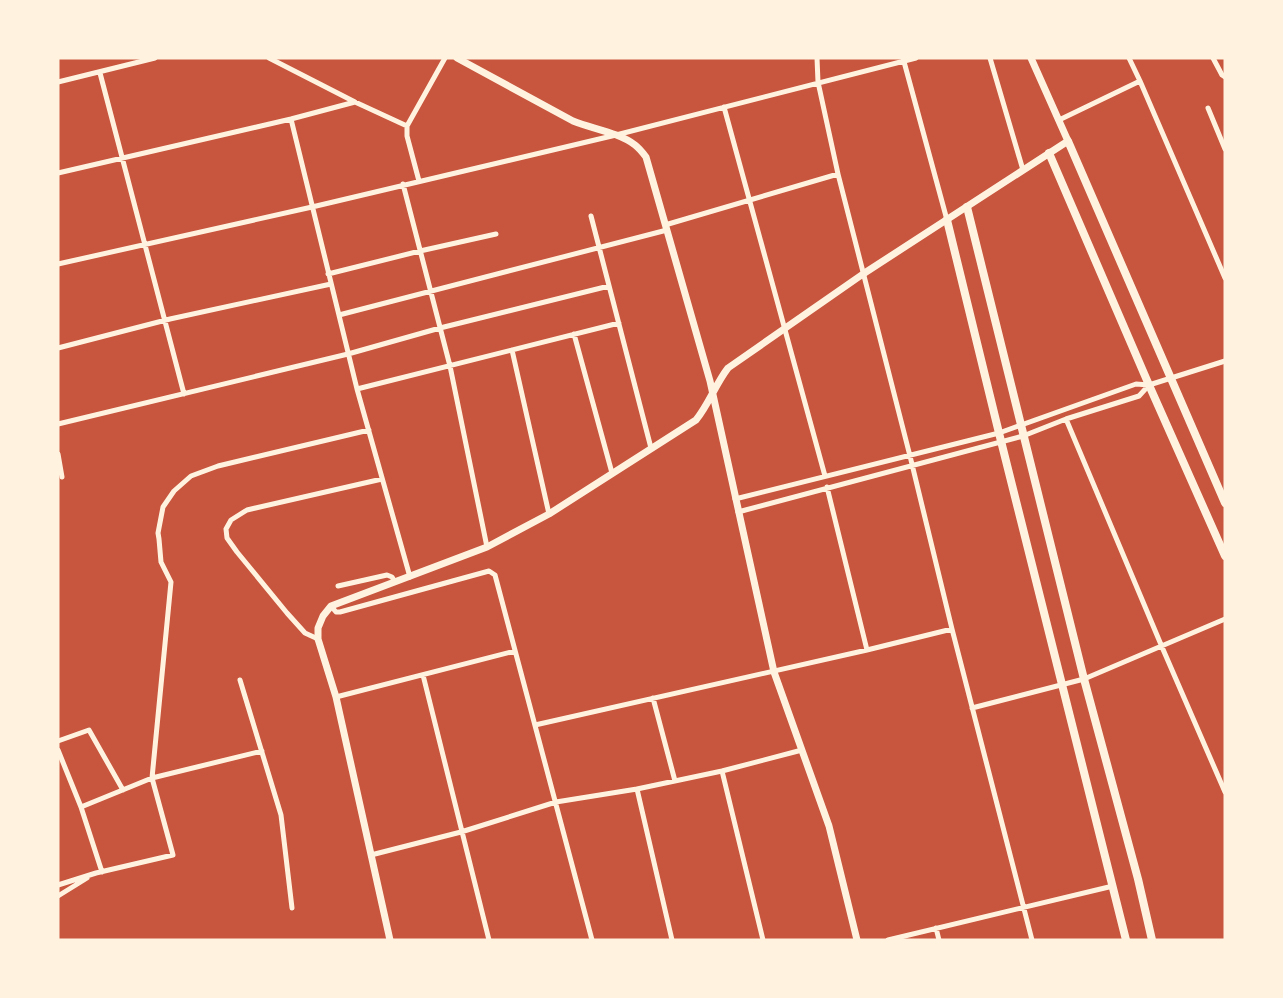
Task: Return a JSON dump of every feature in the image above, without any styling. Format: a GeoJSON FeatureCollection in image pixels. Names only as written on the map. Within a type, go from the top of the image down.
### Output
{"type":"FeatureCollection","features":[{"type":"Feature","properties":{"kind":"main road"},"geometry":{"type":"LineString","coordinates":[[1068,141],[1225,503]]}},
{"type":"Feature","properties":{"kind":"main road"},"geometry":{"type":"LineString","coordinates":[[1049,153],[1225,556]]}},
{"type":"Feature","properties":{"kind":"main road"},"geometry":{"type":"LineString","coordinates":[[967,207],[1152,940]]}},
{"type":"Feature","properties":{"kind":"main road"},"geometry":{"type":"LineString","coordinates":[[947,220],[1126,940]]}},
{"type":"Feature","properties":{"kind":"street"},"geometry":{"type":"LineString","coordinates":[[58,82],[155,58]]}},
{"type":"Feature","properties":{"kind":"street"},"geometry":{"type":"LineString","coordinates":[[269,58],[407,125]]}},
{"type":"Feature","properties":{"kind":"street"},"geometry":{"type":"LineString","coordinates":[[419,181],[407,136],[407,125],[445,58]]}},
{"type":"Feature","properties":{"kind":"street"},"geometry":{"type":"LineString","coordinates":[[457,58],[573,121],[616,135],[636,145],[646,157],[712,395],[774,672],[829,826],[857,940]]}},
{"type":"Feature","properties":{"kind":"street"},"geometry":{"type":"LineString","coordinates":[[817,58],[818,82],[838,174],[1032,940]]}},
{"type":"Feature","properties":{"kind":"street"},"geometry":{"type":"LineString","coordinates":[[58,264],[616,135],[916,58]]}},
{"type":"Feature","properties":{"kind":"street"},"geometry":{"type":"LineString","coordinates":[[990,58],[1023,170]]}},
{"type":"Feature","properties":{"kind":"street"},"geometry":{"type":"LineString","coordinates":[[390,940],[336,697],[318,639],[318,628],[323,616],[331,606],[487,547],[549,514],[696,420],[727,368],[863,274],[1068,141],[1031,58]]}},
{"type":"Feature","properties":{"kind":"street"},"geometry":{"type":"LineString","coordinates":[[1129,58],[1225,278]]}},
{"type":"Feature","properties":{"kind":"street"},"geometry":{"type":"LineString","coordinates":[[1213,58],[1225,77]]}},
{"type":"Feature","properties":{"kind":"street"},"geometry":{"type":"LineString","coordinates":[[903,60],[947,220]]}},
{"type":"Feature","properties":{"kind":"street"},"geometry":{"type":"LineString","coordinates":[[100,73],[184,394]]}},
{"type":"Feature","properties":{"kind":"street"},"geometry":{"type":"LineString","coordinates":[[1059,120],[1140,81]]}},
{"type":"Feature","properties":{"kind":"street"},"geometry":{"type":"LineString","coordinates":[[58,173],[355,102]]}},
{"type":"Feature","properties":{"kind":"street"},"geometry":{"type":"LineString","coordinates":[[724,107],[825,477]]}},
{"type":"Feature","properties":{"kind":"street"},"geometry":{"type":"LineString","coordinates":[[1208,108],[1225,149]]}},
{"type":"Feature","properties":{"kind":"street"},"geometry":{"type":"LineString","coordinates":[[291,119],[357,389],[410,577]]}},
{"type":"Feature","properties":{"kind":"street"},"geometry":{"type":"LineString","coordinates":[[339,315],[599,247],[838,174]]}},
{"type":"Feature","properties":{"kind":"street"},"geometry":{"type":"LineString","coordinates":[[403,184],[450,366],[487,547]]}},
{"type":"Feature","properties":{"kind":"street"},"geometry":{"type":"LineString","coordinates":[[591,216],[651,448]]}},
{"type":"Feature","properties":{"kind":"street"},"geometry":{"type":"LineString","coordinates":[[328,274],[496,234]]}},
{"type":"Feature","properties":{"kind":"street"},"geometry":{"type":"LineString","coordinates":[[58,348],[331,284]]}},
{"type":"Feature","properties":{"kind":"street"},"geometry":{"type":"LineString","coordinates":[[58,424],[348,354],[609,286]]}},
{"type":"Feature","properties":{"kind":"street"},"geometry":{"type":"LineString","coordinates":[[357,389],[618,323]]}},
{"type":"Feature","properties":{"kind":"street"},"geometry":{"type":"LineString","coordinates":[[574,334],[612,473]]}},
{"type":"Feature","properties":{"kind":"street"},"geometry":{"type":"LineString","coordinates":[[512,350],[549,514]]}},
{"type":"Feature","properties":{"kind":"street"},"geometry":{"type":"LineString","coordinates":[[738,512],[1000,438],[1021,426],[1136,384],[1149,385],[1225,361]]}},
{"type":"Feature","properties":{"kind":"street"},"geometry":{"type":"LineString","coordinates":[[735,499],[911,456],[1023,436],[1139,396],[1149,385]]}},
{"type":"Feature","properties":{"kind":"street"},"geometry":{"type":"LineString","coordinates":[[1066,419],[1225,792]]}},
{"type":"Feature","properties":{"kind":"street"},"geometry":{"type":"LineString","coordinates":[[58,885],[99,872],[173,855],[152,778],[171,582],[161,562],[158,533],[163,507],[174,491],[191,476],[218,466],[369,430]]}},
{"type":"Feature","properties":{"kind":"street"},"geometry":{"type":"LineString","coordinates":[[58,454],[62,477]]}},
{"type":"Feature","properties":{"kind":"street"},"geometry":{"type":"LineString","coordinates":[[318,639],[305,633],[287,612],[237,552],[227,538],[226,529],[231,520],[247,510],[382,480]]}},
{"type":"Feature","properties":{"kind":"street"},"geometry":{"type":"LineString","coordinates":[[827,487],[867,650]]}},
{"type":"Feature","properties":{"kind":"street"},"geometry":{"type":"LineString","coordinates":[[331,606],[340,612],[489,571],[495,575],[592,940]]}},
{"type":"Feature","properties":{"kind":"street"},"geometry":{"type":"LineString","coordinates":[[338,586],[387,575],[395,582]]}},
{"type":"Feature","properties":{"kind":"street"},"geometry":{"type":"LineString","coordinates":[[972,708],[1084,679],[1225,619]]}},
{"type":"Feature","properties":{"kind":"street"},"geometry":{"type":"LineString","coordinates":[[535,725],[952,629]]}},
{"type":"Feature","properties":{"kind":"street"},"geometry":{"type":"LineString","coordinates":[[336,697],[515,651]]}},
{"type":"Feature","properties":{"kind":"street"},"geometry":{"type":"LineString","coordinates":[[423,675],[489,940]]}},
{"type":"Feature","properties":{"kind":"street"},"geometry":{"type":"LineString","coordinates":[[240,680],[281,815],[292,908]]}},
{"type":"Feature","properties":{"kind":"street"},"geometry":{"type":"LineString","coordinates":[[653,698],[675,781]]}},
{"type":"Feature","properties":{"kind":"street"},"geometry":{"type":"LineString","coordinates":[[58,741],[89,730],[123,790]]}},
{"type":"Feature","properties":{"kind":"street"},"geometry":{"type":"LineString","coordinates":[[58,750],[80,807],[99,872]]}},
{"type":"Feature","properties":{"kind":"street"},"geometry":{"type":"LineString","coordinates":[[372,855],[461,832],[556,802],[675,781],[802,750]]}},
{"type":"Feature","properties":{"kind":"street"},"geometry":{"type":"LineString","coordinates":[[80,807],[152,778],[262,751]]}},
{"type":"Feature","properties":{"kind":"street"},"geometry":{"type":"LineString","coordinates":[[722,771],[763,940]]}},
{"type":"Feature","properties":{"kind":"street"},"geometry":{"type":"LineString","coordinates":[[637,789],[672,940]]}},
{"type":"Feature","properties":{"kind":"street"},"geometry":{"type":"LineString","coordinates":[[58,896],[99,872]]}},
{"type":"Feature","properties":{"kind":"street"},"geometry":{"type":"LineString","coordinates":[[888,940],[1112,886]]}},
{"type":"Feature","properties":{"kind":"street"},"geometry":{"type":"LineString","coordinates":[[936,928],[939,940]]}}]}
